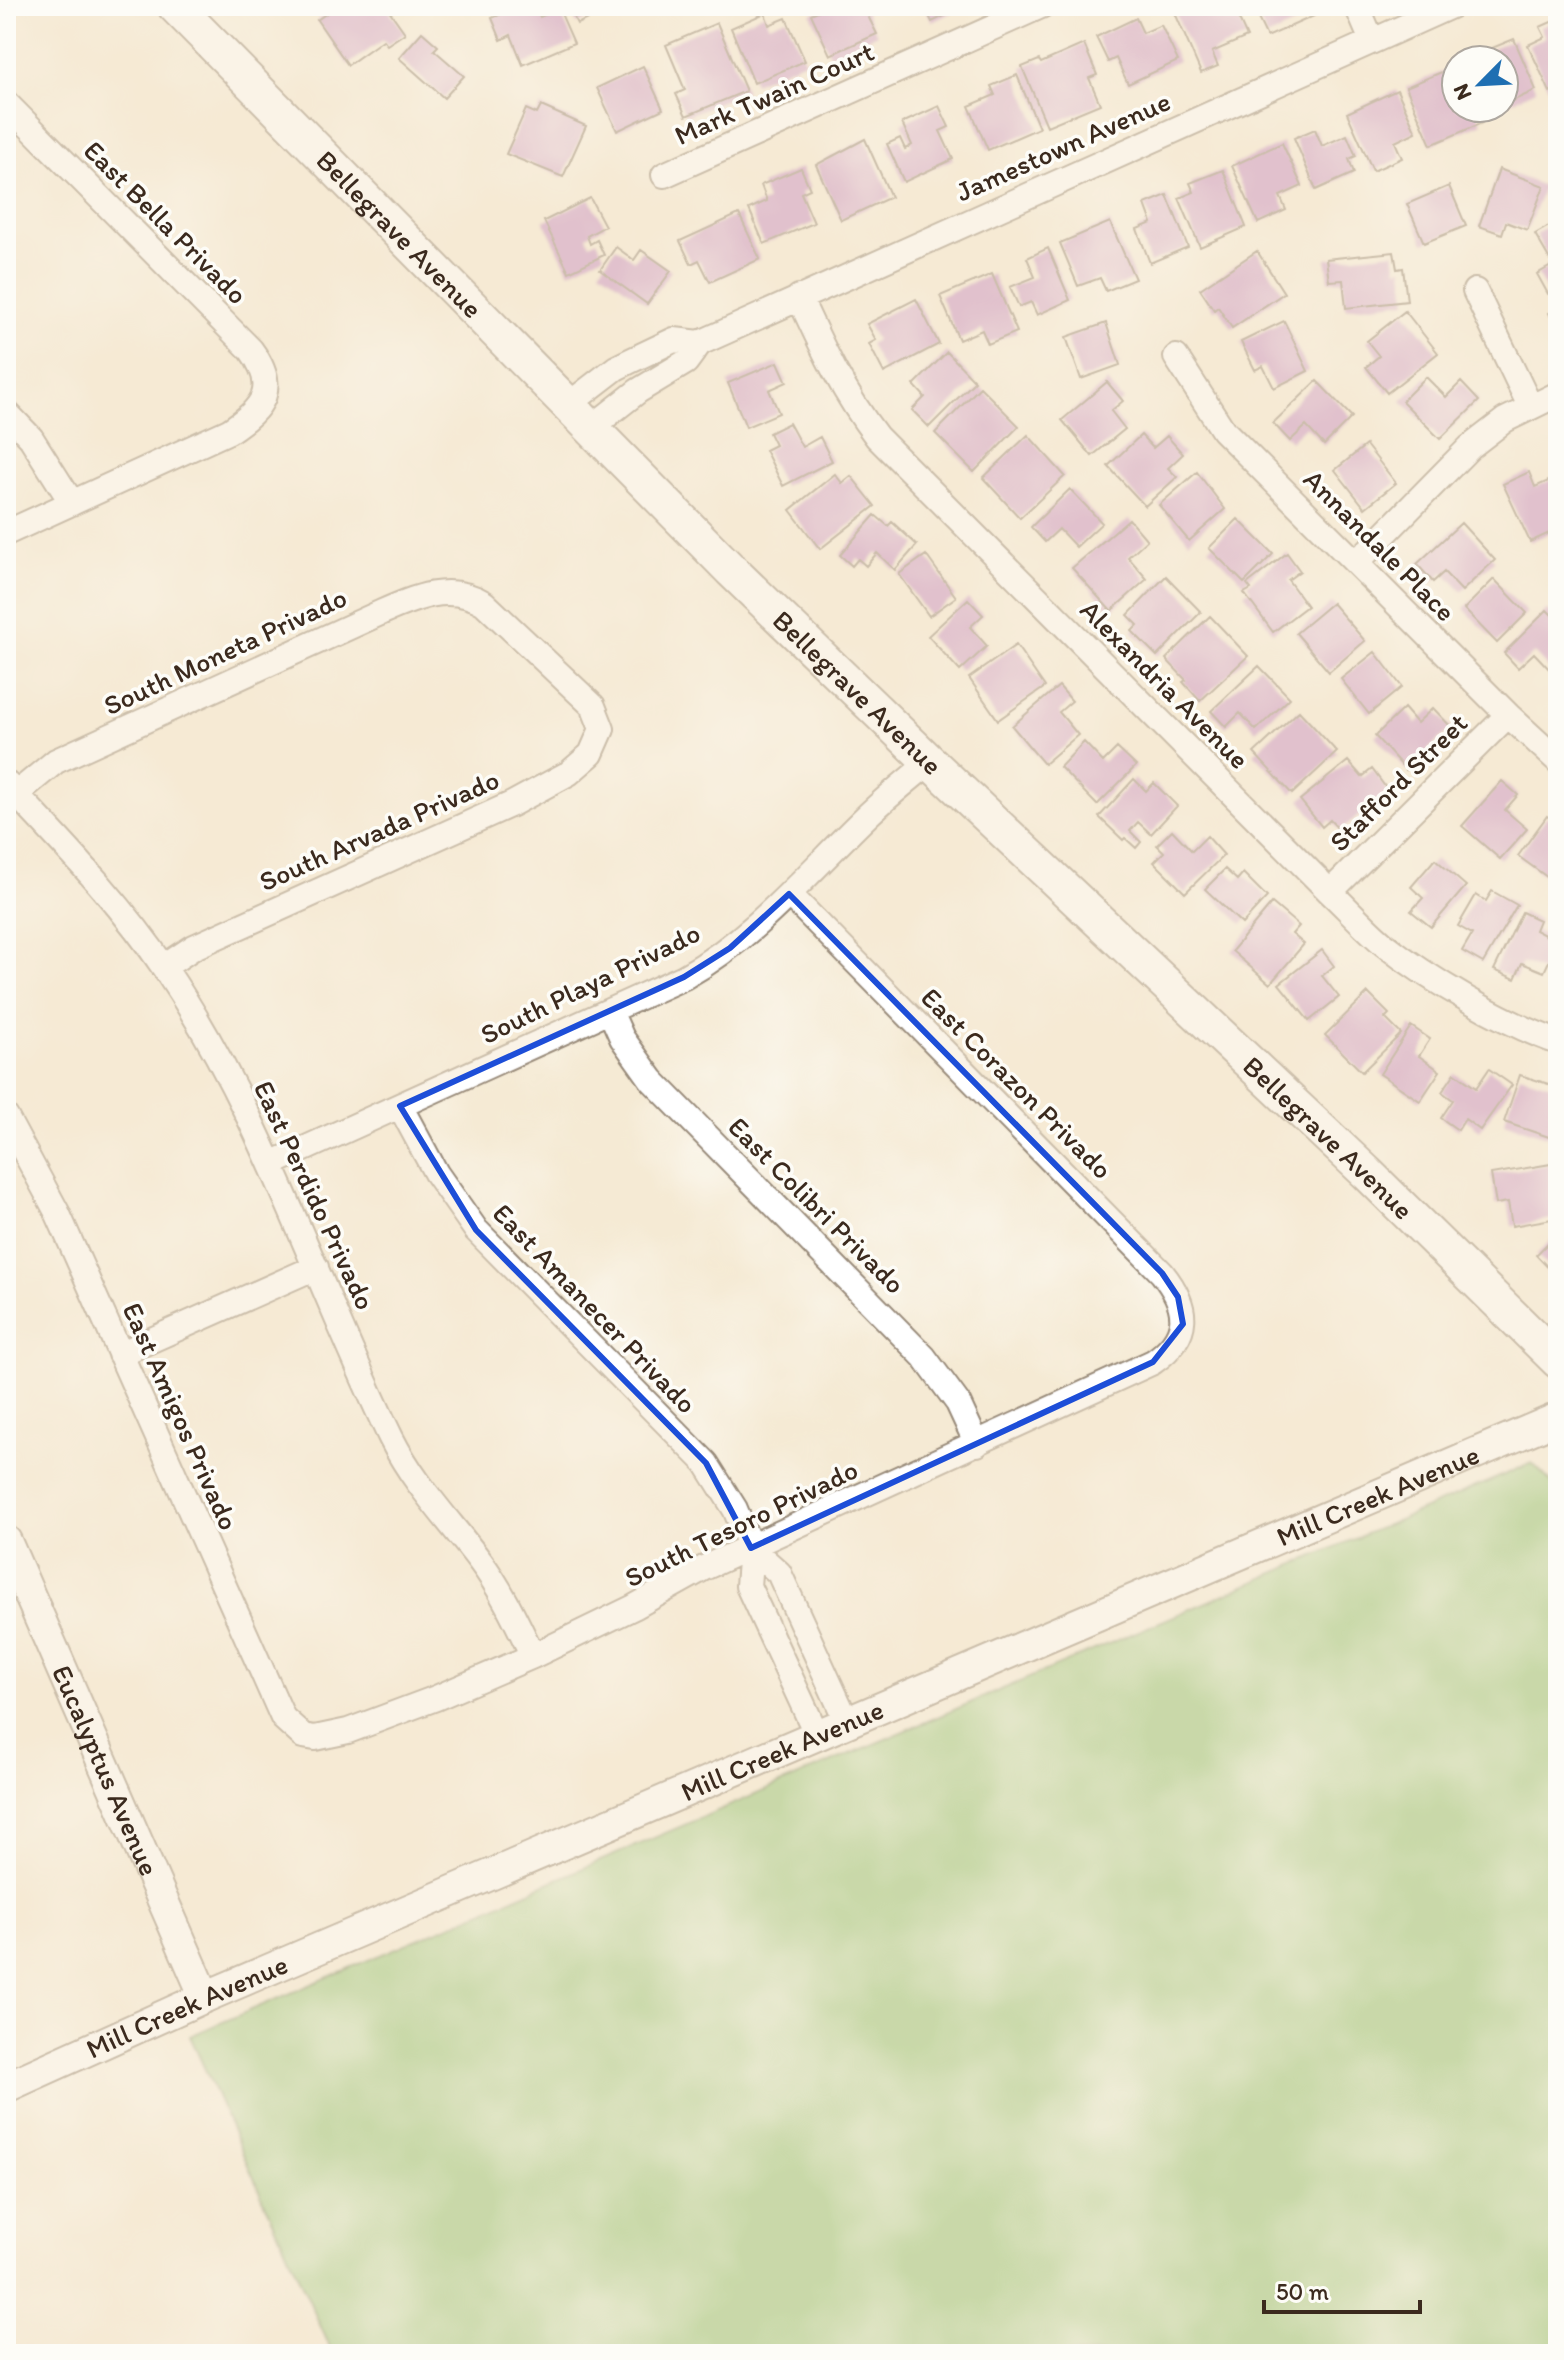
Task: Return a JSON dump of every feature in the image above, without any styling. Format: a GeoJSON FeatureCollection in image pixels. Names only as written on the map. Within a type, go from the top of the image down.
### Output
{"type":"FeatureCollection","features":[{"type":"Feature","properties":{"kind":"main road","name":"Bellegrave Avenue"},"geometry":{"type":"LineString","coordinates":[[175,6],[731,570],[930,762],[1367,1173],[1558,1361]]}},
{"type":"Feature","properties":{"kind":"street"},"geometry":{"type":"LineString","coordinates":[[1357,6],[1372,41]]}},
{"type":"Feature","properties":{"kind":"street","name":"Jamestown Avenue"},"geometry":{"type":"LineString","coordinates":[[579,416],[638,391],[686,362],[700,343],[1451,6]]}},
{"type":"Feature","properties":{"kind":"street","name":"Mark Twain Court"},"geometry":{"type":"LineString","coordinates":[[664,175],[1034,7]]}},
{"type":"Feature","properties":{"kind":"street","name":"East Bella Privado"},"geometry":{"type":"LineString","coordinates":[[6,103],[251,350],[263,371],[265,393],[261,404],[229,431],[72,503]]}},
{"type":"Feature","properties":{"kind":"street"},"geometry":{"type":"LineString","coordinates":[[1475,291],[1530,406]]}},
{"type":"Feature","properties":{"kind":"street","name":"Alexandria Avenue"},"geometry":{"type":"LineString","coordinates":[[799,297],[833,372],[853,406],[877,437],[1330,892],[1384,943],[1450,988],[1558,1042]]}},
{"type":"Feature","properties":{"kind":"street","name":"Annandale Place"},"geometry":{"type":"LineString","coordinates":[[1176,357],[1223,430],[1508,715],[1558,761]]}},
{"type":"Feature","properties":{"kind":"street"},"geometry":{"type":"LineString","coordinates":[[1356,563],[1470,447],[1505,420],[1558,394]]}},
{"type":"Feature","properties":{"kind":"street"},"geometry":{"type":"LineString","coordinates":[[6,412],[31,438],[72,503],[6,533]]}},
{"type":"Feature","properties":{"kind":"street","name":"South Moneta Privado"},"geometry":{"type":"LineString","coordinates":[[11,788],[56,761],[404,602],[429,594],[470,594]]}},
{"type":"Feature","properties":{"kind":"street","name":"South Arvada Privado"},"geometry":{"type":"LineString","coordinates":[[164,967],[194,947],[541,790],[582,764],[598,742],[602,729],[593,706],[499,615],[470,594]]}},
{"type":"Feature","properties":{"kind":"street","name":"Stafford Street"},"geometry":{"type":"LineString","coordinates":[[1330,892],[1508,715]]}},
{"type":"Feature","properties":{"kind":"street","name":"South Playa Privado"},"geometry":{"type":"LineString","coordinates":[[271,1164],[708,964],[740,940],[869,814],[930,762]]}},
{"type":"Feature","properties":{"kind":"street","name":"East Perdido Privado"},"geometry":{"type":"LineString","coordinates":[[11,788],[92,879],[164,967],[220,1060],[271,1164],[392,1440],[427,1496],[496,1585],[533,1656]]}},
{"type":"Feature","properties":{"kind":"street","name":"East Corazon Privado"},"geometry":{"type":"LineString","coordinates":[[789,894],[1162,1273],[1178,1297],[1183,1324]]}},
{"type":"Feature","properties":{"kind":"street","name":"East Colibri Privado"},"geometry":{"type":"LineString","coordinates":[[610,1011],[622,1038],[652,1080],[924,1357],[958,1403],[977,1444]]}},
{"type":"Feature","properties":{"kind":"street","name":"East Amanecer Privado"},"geometry":{"type":"LineString","coordinates":[[400,1106],[436,1173],[476,1230],[706,1463],[735,1509],[751,1548],[779,1573],[847,1722]]}},
{"type":"Feature","properties":{"kind":"street","name":"East Amigos Privado"},"geometry":{"type":"LineString","coordinates":[[6,1117],[57,1212],[283,1718],[303,1736]]}},
{"type":"Feature","properties":{"kind":"street"},"geometry":{"type":"LineString","coordinates":[[120,1354],[316,1267]]}},
{"type":"Feature","properties":{"kind":"street","name":"South Tesoro Privado"},"geometry":{"type":"LineString","coordinates":[[303,1736],[315,1738],[348,1731],[436,1698],[533,1656],[634,1607],[678,1581],[1153,1362],[1172,1346],[1183,1324]]}},
{"type":"Feature","properties":{"kind":"street","name":"Mill Creek Avenue"},"geometry":{"type":"LineString","coordinates":[[6,2087],[205,1997],[1558,1418]]}},
{"type":"Feature","properties":{"kind":"street","name":"Eucalyptus Avenue"},"geometry":{"type":"LineString","coordinates":[[6,1541],[205,1997]]}},
{"type":"Feature","properties":{"kind":"street","name":"East Amanecer Privado"},"geometry":{"type":"LineString","coordinates":[[751,1548],[748,1586],[817,1735]]}},
{"type":"Feature","properties":{"kind":"highlighted area"},"geometry":{"type":"Polygon","coordinates":[[[789,894],[1162,1273],[1178,1297],[1183,1324],[1153,1362],[751,1548],[706,1463],[476,1230],[400,1106],[684,977],[730,948],[789,894]]]}},
{"type":"Feature","properties":{"kind":"green space"},"geometry":{"type":"Polygon","coordinates":[[[1532,1463],[1558,1489],[1558,2354],[333,2354],[190,2036],[1532,1463]]]}},
{"type":"Feature","properties":{"kind":"building"},"geometry":{"type":"Polygon","coordinates":[[[337,6],[386,6],[405,33],[387,45],[383,40],[348,65],[317,20],[337,6]]]}},
{"type":"Feature","properties":{"kind":"building"},"geometry":{"type":"Polygon","coordinates":[[[520,6],[535,6],[540,17],[559,9],[574,43],[523,65],[511,35],[501,40],[492,18],[520,6]]]}},
{"type":"Feature","properties":{"kind":"building"},"geometry":{"type":"Polygon","coordinates":[[[568,6],[615,6],[577,24],[568,6]]]}},
{"type":"Feature","properties":{"kind":"building"},"geometry":{"type":"Polygon","coordinates":[[[828,6],[863,6],[877,34],[830,55],[811,14],[828,6]]]}},
{"type":"Feature","properties":{"kind":"building"},"geometry":{"type":"Polygon","coordinates":[[[924,6],[965,6],[932,22],[924,6]]]}},
{"type":"Feature","properties":{"kind":"building"},"geometry":{"type":"Polygon","coordinates":[[[1172,6],[1233,6],[1247,37],[1212,52],[1218,66],[1201,73],[1172,6]]]}},
{"type":"Feature","properties":{"kind":"building"},"geometry":{"type":"Polygon","coordinates":[[[1252,6],[1309,6],[1314,16],[1267,37],[1252,6]]]}},
{"type":"Feature","properties":{"kind":"building"},"geometry":{"type":"Polygon","coordinates":[[[765,13],[769,25],[786,18],[805,61],[754,83],[731,28],[765,13]]]}},
{"type":"Feature","properties":{"kind":"building"},"geometry":{"type":"Polygon","coordinates":[[[1136,18],[1143,33],[1161,25],[1178,61],[1128,84],[1116,58],[1108,62],[1096,37],[1136,18]]]}},
{"type":"Feature","properties":{"kind":"building"},"geometry":{"type":"Polygon","coordinates":[[[1558,19],[1558,88],[1550,92],[1528,45],[1545,37],[1540,27],[1558,19]]]}},
{"type":"Feature","properties":{"kind":"building"},"geometry":{"type":"Polygon","coordinates":[[[717,23],[746,91],[686,116],[676,94],[685,90],[666,45],[717,23]]]}},
{"type":"Feature","properties":{"kind":"building"},"geometry":{"type":"Polygon","coordinates":[[[422,32],[438,46],[434,50],[464,76],[444,98],[399,58],[422,32]]]}},
{"type":"Feature","properties":{"kind":"building"},"geometry":{"type":"Polygon","coordinates":[[[1084,44],[1097,75],[1089,78],[1100,104],[1047,126],[1022,67],[1039,60],[1041,63],[1084,44]]]}},
{"type":"Feature","properties":{"kind":"building"},"geometry":{"type":"Polygon","coordinates":[[[1520,53],[1536,90],[1520,98],[1520,53]]]}},
{"type":"Feature","properties":{"kind":"building"},"geometry":{"type":"Polygon","coordinates":[[[643,66],[663,109],[617,131],[597,88],[643,66]]]}},
{"type":"Feature","properties":{"kind":"building"},"geometry":{"type":"Polygon","coordinates":[[[1440,73],[1440,124],[1480,124],[1431,145],[1406,87],[1440,73]]]}},
{"type":"Feature","properties":{"kind":"building"},"geometry":{"type":"Polygon","coordinates":[[[1017,75],[1039,128],[988,150],[969,106],[995,95],[991,86],[1017,75]]]}},
{"type":"Feature","properties":{"kind":"building"},"geometry":{"type":"Polygon","coordinates":[[[1397,90],[1416,132],[1395,142],[1402,158],[1373,171],[1347,113],[1397,90]]]}},
{"type":"Feature","properties":{"kind":"building"},"geometry":{"type":"Polygon","coordinates":[[[541,106],[586,126],[563,177],[506,154],[526,109],[537,114],[541,106]]]}},
{"type":"Feature","properties":{"kind":"building"},"geometry":{"type":"Polygon","coordinates":[[[939,106],[949,127],[940,131],[953,159],[904,182],[887,144],[900,138],[905,149],[912,145],[902,123],[939,106]]]}},
{"type":"Feature","properties":{"kind":"building"},"geometry":{"type":"Polygon","coordinates":[[[1315,129],[1322,146],[1347,135],[1356,156],[1349,159],[1354,173],[1316,190],[1294,138],[1315,129]]]}},
{"type":"Feature","properties":{"kind":"building"},"geometry":{"type":"Polygon","coordinates":[[[865,139],[891,197],[841,220],[816,165],[865,139]]]}},
{"type":"Feature","properties":{"kind":"building"},"geometry":{"type":"Polygon","coordinates":[[[1282,143],[1302,186],[1280,196],[1286,210],[1258,223],[1232,166],[1282,143]]]}},
{"type":"Feature","properties":{"kind":"building"},"geometry":{"type":"Polygon","coordinates":[[[801,168],[810,189],[801,193],[814,223],[764,244],[749,209],[767,201],[761,185],[801,168]]]}},
{"type":"Feature","properties":{"kind":"building"},"geometry":{"type":"Polygon","coordinates":[[[1499,169],[1544,186],[1527,230],[1506,222],[1502,234],[1479,226],[1499,169]]]}},
{"type":"Feature","properties":{"kind":"building"},"geometry":{"type":"Polygon","coordinates":[[[1223,170],[1246,227],[1200,247],[1179,198],[1194,192],[1190,183],[1223,170]]]}},
{"type":"Feature","properties":{"kind":"building"},"geometry":{"type":"Polygon","coordinates":[[[1449,186],[1466,226],[1424,243],[1407,204],[1449,186]]]}},
{"type":"Feature","properties":{"kind":"building"},"geometry":{"type":"Polygon","coordinates":[[[1167,195],[1188,247],[1150,263],[1137,229],[1152,223],[1145,204],[1167,195]]]}},
{"type":"Feature","properties":{"kind":"building"},"geometry":{"type":"Polygon","coordinates":[[[590,198],[605,226],[587,236],[590,244],[597,240],[604,255],[569,272],[544,221],[590,198]]]}},
{"type":"Feature","properties":{"kind":"building"},"geometry":{"type":"Polygon","coordinates":[[[739,214],[760,259],[710,282],[699,260],[691,264],[680,241],[739,214]]]}},
{"type":"Feature","properties":{"kind":"building"},"geometry":{"type":"Polygon","coordinates":[[[1558,221],[1558,289],[1548,294],[1537,274],[1553,265],[1535,234],[1558,221]]]}},
{"type":"Feature","properties":{"kind":"building"},"geometry":{"type":"Polygon","coordinates":[[[1110,222],[1135,279],[1106,291],[1100,278],[1078,286],[1060,243],[1110,222]]]}},
{"type":"Feature","properties":{"kind":"building"},"geometry":{"type":"Polygon","coordinates":[[[616,247],[634,260],[641,250],[671,271],[647,304],[600,270],[616,247]]]}},
{"type":"Feature","properties":{"kind":"building"},"geometry":{"type":"Polygon","coordinates":[[[1048,248],[1070,300],[1037,315],[1031,302],[1019,307],[1010,287],[1035,277],[1027,258],[1048,248]]]}},
{"type":"Feature","properties":{"kind":"building"},"geometry":{"type":"Polygon","coordinates":[[[1257,251],[1284,293],[1232,328],[1218,307],[1214,310],[1200,289],[1257,251]]]}},
{"type":"Feature","properties":{"kind":"building"},"geometry":{"type":"Polygon","coordinates":[[[1394,252],[1397,269],[1403,268],[1407,301],[1346,308],[1343,280],[1329,281],[1326,259],[1394,252]]]}},
{"type":"Feature","properties":{"kind":"building"},"geometry":{"type":"Polygon","coordinates":[[[992,274],[1017,332],[988,344],[982,330],[959,340],[940,296],[992,274]]]}},
{"type":"Feature","properties":{"kind":"building"},"geometry":{"type":"Polygon","coordinates":[[[916,299],[939,344],[884,373],[869,344],[876,340],[867,324],[916,299]]]}},
{"type":"Feature","properties":{"kind":"building"},"geometry":{"type":"Polygon","coordinates":[[[1558,309],[1558,332],[1549,313],[1558,309]]]}},
{"type":"Feature","properties":{"kind":"building"},"geometry":{"type":"Polygon","coordinates":[[[1405,311],[1438,353],[1387,393],[1366,367],[1379,356],[1367,341],[1405,311]]]}},
{"type":"Feature","properties":{"kind":"building"},"geometry":{"type":"Polygon","coordinates":[[[1284,321],[1308,371],[1274,388],[1263,366],[1255,370],[1241,342],[1284,321]]]}},
{"type":"Feature","properties":{"kind":"building"},"geometry":{"type":"Polygon","coordinates":[[[1106,323],[1120,365],[1081,379],[1066,337],[1106,323]]]}},
{"type":"Feature","properties":{"kind":"building"},"geometry":{"type":"Polygon","coordinates":[[[947,352],[975,381],[929,427],[912,410],[925,397],[914,385],[947,352]]]}},
{"type":"Feature","properties":{"kind":"building"},"geometry":{"type":"Polygon","coordinates":[[[778,362],[787,382],[769,390],[779,413],[746,427],[728,383],[778,362]]]}},
{"type":"Feature","properties":{"kind":"building"},"geometry":{"type":"Polygon","coordinates":[[[1426,377],[1446,397],[1461,382],[1479,401],[1440,439],[1402,401],[1426,377]]]}},
{"type":"Feature","properties":{"kind":"building"},"geometry":{"type":"Polygon","coordinates":[[[1317,381],[1352,417],[1324,445],[1306,426],[1290,441],[1273,423],[1317,381]]]}},
{"type":"Feature","properties":{"kind":"building"},"geometry":{"type":"Polygon","coordinates":[[[1107,382],[1123,401],[1111,411],[1125,429],[1092,456],[1062,420],[1107,382]]]}},
{"type":"Feature","properties":{"kind":"building"},"geometry":{"type":"Polygon","coordinates":[[[980,387],[1019,426],[974,472],[935,433],[980,387]]]}},
{"type":"Feature","properties":{"kind":"building"},"geometry":{"type":"Polygon","coordinates":[[[789,423],[802,447],[820,437],[832,461],[783,486],[765,450],[775,445],[769,433],[789,423]]]}},
{"type":"Feature","properties":{"kind":"building"},"geometry":{"type":"Polygon","coordinates":[[[1028,435],[1065,476],[1020,518],[983,478],[1028,435]]]}},
{"type":"Feature","properties":{"kind":"building"},"geometry":{"type":"Polygon","coordinates":[[[1141,435],[1153,448],[1167,436],[1183,454],[1168,468],[1177,477],[1145,506],[1108,466],[1141,435]]]}},
{"type":"Feature","properties":{"kind":"building"},"geometry":{"type":"Polygon","coordinates":[[[1366,445],[1396,483],[1365,508],[1335,470],[1366,445]]]}},
{"type":"Feature","properties":{"kind":"building"},"geometry":{"type":"Polygon","coordinates":[[[1197,472],[1225,509],[1189,541],[1159,505],[1197,472]]]}},
{"type":"Feature","properties":{"kind":"building"},"geometry":{"type":"Polygon","coordinates":[[[1529,472],[1535,487],[1553,479],[1558,489],[1558,529],[1530,542],[1503,484],[1529,472]]]}},
{"type":"Feature","properties":{"kind":"building"},"geometry":{"type":"Polygon","coordinates":[[[835,474],[842,483],[851,476],[875,506],[820,549],[790,510],[835,474]]]}},
{"type":"Feature","properties":{"kind":"building"},"geometry":{"type":"Polygon","coordinates":[[[1070,489],[1102,523],[1076,547],[1059,529],[1045,542],[1031,527],[1070,489]]]}},
{"type":"Feature","properties":{"kind":"building"},"geometry":{"type":"Polygon","coordinates":[[[875,515],[888,526],[892,522],[917,545],[895,570],[877,553],[866,566],[858,559],[852,566],[840,555],[875,515]]]}},
{"type":"Feature","properties":{"kind":"building"},"geometry":{"type":"Polygon","coordinates":[[[1129,519],[1147,540],[1128,557],[1147,579],[1111,611],[1072,568],[1129,519]]]}},
{"type":"Feature","properties":{"kind":"building"},"geometry":{"type":"Polygon","coordinates":[[[1238,519],[1273,554],[1244,583],[1209,548],[1238,519]]]}},
{"type":"Feature","properties":{"kind":"building"},"geometry":{"type":"Polygon","coordinates":[[[1461,523],[1495,560],[1462,591],[1444,572],[1433,582],[1417,564],[1461,523]]]}},
{"type":"Feature","properties":{"kind":"building"},"geometry":{"type":"Polygon","coordinates":[[[1287,553],[1300,571],[1288,580],[1307,606],[1273,632],[1244,593],[1251,589],[1247,584],[1287,553]]]}},
{"type":"Feature","properties":{"kind":"building"},"geometry":{"type":"Polygon","coordinates":[[[926,555],[956,597],[929,616],[899,574],[926,555]]]}},
{"type":"Feature","properties":{"kind":"building"},"geometry":{"type":"Polygon","coordinates":[[[1166,576],[1201,612],[1157,656],[1132,631],[1138,625],[1128,615],[1166,576]]]}},
{"type":"Feature","properties":{"kind":"building"},"geometry":{"type":"Polygon","coordinates":[[[1494,579],[1527,613],[1497,643],[1464,609],[1494,579]]]}},
{"type":"Feature","properties":{"kind":"building"},"geometry":{"type":"Polygon","coordinates":[[[968,599],[983,615],[970,627],[987,646],[960,671],[928,636],[968,599]]]}},
{"type":"Feature","properties":{"kind":"building"},"geometry":{"type":"Polygon","coordinates":[[[1332,603],[1365,641],[1329,672],[1296,633],[1332,603]]]}},
{"type":"Feature","properties":{"kind":"building"},"geometry":{"type":"Polygon","coordinates":[[[1547,610],[1558,621],[1558,666],[1552,672],[1534,653],[1518,668],[1504,653],[1547,610]]]}},
{"type":"Feature","properties":{"kind":"building"},"geometry":{"type":"Polygon","coordinates":[[[1210,616],[1248,656],[1200,701],[1166,659],[1210,616]]]}},
{"type":"Feature","properties":{"kind":"building"},"geometry":{"type":"Polygon","coordinates":[[[1016,645],[1045,687],[998,720],[969,678],[1016,645]]]}},
{"type":"Feature","properties":{"kind":"building"},"geometry":{"type":"Polygon","coordinates":[[[1375,652],[1402,687],[1369,714],[1341,679],[1375,652]]]}},
{"type":"Feature","properties":{"kind":"building"},"geometry":{"type":"Polygon","coordinates":[[[1259,666],[1290,698],[1256,730],[1240,713],[1226,727],[1211,711],[1259,666]]]}},
{"type":"Feature","properties":{"kind":"building"},"geometry":{"type":"Polygon","coordinates":[[[1059,686],[1072,701],[1059,712],[1078,735],[1044,764],[1012,726],[1059,686]]]}},
{"type":"Feature","properties":{"kind":"building"},"geometry":{"type":"Polygon","coordinates":[[[1404,708],[1417,723],[1433,708],[1452,728],[1406,770],[1375,736],[1404,708]]]}},
{"type":"Feature","properties":{"kind":"building"},"geometry":{"type":"Polygon","coordinates":[[[1299,711],[1337,752],[1292,794],[1254,753],[1299,711]]]}},
{"type":"Feature","properties":{"kind":"building"},"geometry":{"type":"Polygon","coordinates":[[[1084,742],[1103,762],[1117,748],[1136,766],[1097,805],[1060,767],[1084,742]]]}},
{"type":"Feature","properties":{"kind":"building"},"geometry":{"type":"Polygon","coordinates":[[[1348,761],[1362,777],[1372,769],[1389,792],[1340,831],[1330,820],[1322,827],[1300,800],[1348,761]]]}},
{"type":"Feature","properties":{"kind":"building"},"geometry":{"type":"Polygon","coordinates":[[[1134,779],[1146,791],[1154,783],[1177,806],[1151,834],[1138,822],[1130,831],[1141,842],[1136,848],[1099,817],[1134,779]]]}},
{"type":"Feature","properties":{"kind":"building"},"geometry":{"type":"Polygon","coordinates":[[[1502,781],[1518,795],[1505,810],[1527,829],[1500,859],[1462,826],[1502,781]]]}},
{"type":"Feature","properties":{"kind":"building"},"geometry":{"type":"Polygon","coordinates":[[[1547,816],[1558,824],[1558,885],[1518,856],[1547,816]]]}},
{"type":"Feature","properties":{"kind":"building"},"geometry":{"type":"Polygon","coordinates":[[[1172,830],[1192,851],[1207,836],[1224,855],[1185,893],[1154,862],[1164,852],[1157,845],[1172,830]]]}},
{"type":"Feature","properties":{"kind":"building"},"geometry":{"type":"Polygon","coordinates":[[[1435,859],[1466,886],[1431,927],[1411,911],[1423,898],[1411,887],[1435,859]]]}},
{"type":"Feature","properties":{"kind":"building"},"geometry":{"type":"Polygon","coordinates":[[[1225,869],[1237,880],[1243,873],[1267,897],[1242,924],[1205,889],[1225,869]]]}},
{"type":"Feature","properties":{"kind":"building"},"geometry":{"type":"Polygon","coordinates":[[[1492,891],[1517,905],[1483,963],[1462,951],[1472,934],[1458,926],[1476,895],[1486,901],[1492,891]]]}},
{"type":"Feature","properties":{"kind":"building"},"geometry":{"type":"Polygon","coordinates":[[[1272,903],[1299,926],[1292,934],[1304,944],[1270,984],[1232,951],[1272,903]]]}},
{"type":"Feature","properties":{"kind":"building"},"geometry":{"type":"Polygon","coordinates":[[[1522,912],[1539,920],[1535,930],[1558,942],[1544,972],[1522,963],[1515,979],[1494,970],[1522,912]]]}},
{"type":"Feature","properties":{"kind":"building"},"geometry":{"type":"Polygon","coordinates":[[[1322,950],[1334,966],[1322,976],[1339,997],[1309,1021],[1279,984],[1322,950]]]}},
{"type":"Feature","properties":{"kind":"building"},"geometry":{"type":"Polygon","coordinates":[[[1368,993],[1389,1014],[1385,1018],[1401,1034],[1362,1072],[1325,1035],[1368,993]]]}},
{"type":"Feature","properties":{"kind":"building"},"geometry":{"type":"Polygon","coordinates":[[[1411,1026],[1430,1039],[1419,1056],[1440,1071],[1420,1101],[1380,1074],[1411,1026]]]}},
{"type":"Feature","properties":{"kind":"building"},"geometry":{"type":"Polygon","coordinates":[[[1489,1069],[1512,1085],[1480,1130],[1465,1119],[1458,1130],[1441,1118],[1453,1100],[1442,1092],[1455,1073],[1476,1088],[1489,1069]]]}},
{"type":"Feature","properties":{"kind":"building"},"geometry":{"type":"Polygon","coordinates":[[[1520,1075],[1558,1087],[1558,1140],[1504,1122],[1520,1075]]]}},
{"type":"Feature","properties":{"kind":"building"},"geometry":{"type":"Polygon","coordinates":[[[1551,1164],[1558,1218],[1512,1226],[1508,1202],[1496,1204],[1491,1174],[1551,1164]]]}},
{"type":"Feature","properties":{"kind":"building"},"geometry":{"type":"Polygon","coordinates":[[[1558,1233],[1558,1278],[1536,1255],[1558,1233]]]}}]}
